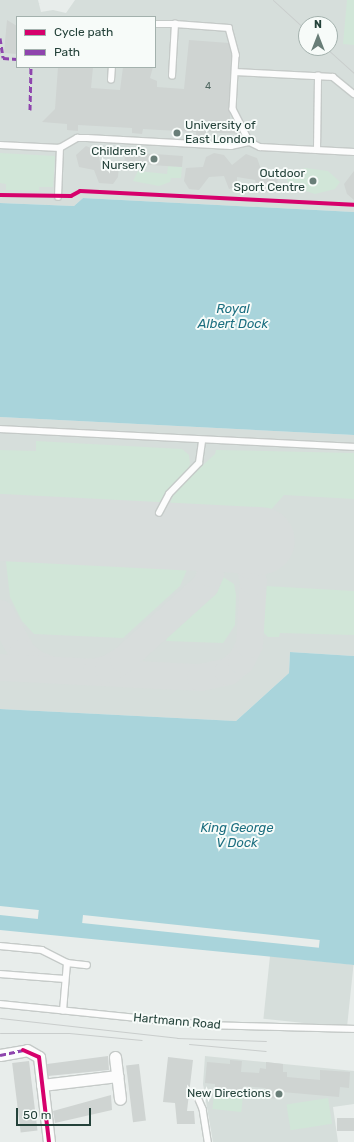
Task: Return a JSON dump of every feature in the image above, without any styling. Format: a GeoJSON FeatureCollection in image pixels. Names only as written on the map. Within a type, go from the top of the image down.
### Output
{"type":"FeatureCollection","features":[{"type":"Feature","properties":{"kind":"street"},"geometry":{"type":"LineString","coordinates":[[0,1055],[23,1050],[39,1057],[49,1142]]}},
{"type":"Feature","properties":{"kind":"street"},"geometry":{"type":"LineString","coordinates":[[116,1057],[120,1099]]}},
{"type":"Feature","properties":{"kind":"street"},"geometry":{"type":"LineString","coordinates":[[42,1085],[117,1076]]}},
{"type":"Feature","properties":{"kind":"lane"},"geometry":{"type":"LineString","coordinates":[[156,24],[229,28],[234,39],[235,72],[233,109],[250,142],[260,147],[354,152]]}},
{"type":"Feature","properties":{"kind":"lane"},"geometry":{"type":"LineString","coordinates":[[172,76],[175,24]]}},
{"type":"Feature","properties":{"kind":"lane"},"geometry":{"type":"LineString","coordinates":[[111,80],[112,68]]}},
{"type":"Feature","properties":{"kind":"lane"},"geometry":{"type":"LineString","coordinates":[[235,72],[333,77],[354,94]]}},
{"type":"Feature","properties":{"kind":"lane"},"geometry":{"type":"LineString","coordinates":[[317,150],[318,76]]}},
{"type":"Feature","properties":{"kind":"lane"},"geometry":{"type":"LineString","coordinates":[[0,145],[60,148],[77,138],[230,146],[250,142]]}},
{"type":"Feature","properties":{"kind":"lane"},"geometry":{"type":"LineString","coordinates":[[58,197],[60,148]]}},
{"type":"Feature","properties":{"kind":"lane"},"geometry":{"type":"LineString","coordinates":[[0,430],[202,441],[354,447]]}},
{"type":"Feature","properties":{"kind":"lane"},"geometry":{"type":"LineString","coordinates":[[160,513],[169,494],[199,463],[202,441]]}},
{"type":"Feature","properties":{"kind":"lane"},"geometry":{"type":"LineString","coordinates":[[0,946],[42,950],[67,963],[87,965]]}},
{"type":"Feature","properties":{"kind":"lane"},"geometry":{"type":"LineString","coordinates":[[63,1011],[67,963]]}},
{"type":"Feature","properties":{"kind":"lane"},"geometry":{"type":"LineString","coordinates":[[0,974],[65,979]]}},
{"type":"Feature","properties":{"kind":"lane","name":"Hartmann Road"},"geometry":{"type":"LineString","coordinates":[[0,1004],[206,1025],[354,1029]]}},
{"type":"Feature","properties":{"kind":"lane"},"geometry":{"type":"LineString","coordinates":[[197,1095],[203,1109],[208,1142]]}},
{"type":"Feature","properties":{"kind":"shaded area","name":"University of East London"},"geometry":{"type":"Polygon","coordinates":[[[0,0],[38,0],[41,12],[53,10],[66,13],[75,0],[354,0],[354,212],[83,198],[74,206],[0,203],[0,0]]]}},
{"type":"Feature","properties":{"kind":"shaded area"},"geometry":{"type":"Polygon","coordinates":[[[0,417],[354,435],[354,656],[290,652],[289,673],[236,721],[0,709],[0,417]]]}},
{"type":"Feature","properties":{"kind":"shaded area"},"geometry":{"type":"Polygon","coordinates":[[[270,956],[354,965],[347,1027],[263,1019],[270,956]]]}},
{"type":"Feature","properties":{"kind":"shaded area","name":"New Directions"},"geometry":{"type":"Polygon","coordinates":[[[205,1056],[354,1071],[354,1104],[333,1107],[338,1142],[213,1142],[203,1084],[205,1056]]]}},
{"type":"Feature","properties":{"kind":"green space"},"geometry":{"type":"Polygon","coordinates":[[[347,0],[354,0],[354,45],[343,44],[347,0]]]}},
{"type":"Feature","properties":{"kind":"green space"},"geometry":{"type":"Polygon","coordinates":[[[0,153],[55,156],[53,187],[39,187],[39,191],[6,190],[6,184],[0,183],[0,153]]]}},
{"type":"Feature","properties":{"kind":"green space"},"geometry":{"type":"Polygon","coordinates":[[[168,166],[182,167],[181,178],[171,178],[170,182],[159,186],[133,181],[138,171],[167,174],[168,166]]]}},
{"type":"Feature","properties":{"kind":"green space","name":"Outdoor Sport Centre"},"geometry":{"type":"Polygon","coordinates":[[[305,168],[328,171],[340,182],[335,189],[315,194],[290,186],[287,181],[290,173],[305,168]]]}},
{"type":"Feature","properties":{"kind":"green space"},"geometry":{"type":"Polygon","coordinates":[[[36,441],[182,449],[189,455],[190,464],[186,475],[167,493],[161,507],[0,500],[0,450],[36,451],[36,441]]]}},
{"type":"Feature","properties":{"kind":"green space"},"geometry":{"type":"Polygon","coordinates":[[[216,450],[354,453],[354,499],[284,495],[268,513],[168,508],[175,491],[215,454],[216,450]]]}},
{"type":"Feature","properties":{"kind":"green space"},"geometry":{"type":"Polygon","coordinates":[[[10,555],[189,565],[180,586],[123,638],[34,634],[22,621],[10,597],[6,562],[10,555]]]}},
{"type":"Feature","properties":{"kind":"green space"},"geometry":{"type":"Polygon","coordinates":[[[223,577],[234,584],[236,595],[235,625],[223,643],[166,641],[167,637],[218,589],[223,577]]]}},
{"type":"Feature","properties":{"kind":"green space"},"geometry":{"type":"Polygon","coordinates":[[[265,586],[354,591],[354,635],[280,633],[279,637],[268,637],[263,632],[265,586]]]}},
{"type":"Feature","properties":{"kind":"green space"},"geometry":{"type":"Polygon","coordinates":[[[214,1094],[243,1097],[241,1112],[212,1109],[214,1094]]]}},
{"type":"Feature","properties":{"kind":"green space"},"geometry":{"type":"Polygon","coordinates":[[[328,1098],[332,1124],[291,1130],[287,1105],[328,1098]]]}},
{"type":"Feature","properties":{"kind":"water","name":"Royal Albert Dock"},"geometry":{"type":"Polygon","coordinates":[[[83,198],[354,212],[354,435],[0,417],[0,203],[74,206],[83,198]]]}},
{"type":"Feature","properties":{"kind":"water","name":"King George V Dock"},"geometry":{"type":"Polygon","coordinates":[[[290,652],[354,656],[354,965],[0,930],[0,709],[236,721],[289,673],[290,652]]]}},
{"type":"Feature","properties":{"kind":"pier"},"geometry":{"type":"Polygon","coordinates":[[[0,906],[39,910],[38,919],[0,915],[0,906]]]}},
{"type":"Feature","properties":{"kind":"pier"},"geometry":{"type":"Polygon","coordinates":[[[83,915],[320,940],[319,948],[82,923],[83,915]]]}},
{"type":"Feature","properties":{"kind":"building"},"geometry":{"type":"Polygon","coordinates":[[[7,20],[16,25],[16,54],[4,53],[7,20]]]}},
{"type":"Feature","properties":{"kind":"building"},"geometry":{"type":"Polygon","coordinates":[[[189,40],[229,43],[232,55],[230,119],[241,134],[207,132],[206,137],[196,136],[196,132],[143,129],[142,134],[132,133],[132,128],[78,125],[78,131],[67,130],[67,124],[42,122],[55,109],[58,68],[93,68],[91,88],[120,90],[123,68],[153,68],[150,78],[157,81],[157,87],[184,89],[189,40]]]}},
{"type":"Feature","properties":{"kind":"building"},"geometry":{"type":"Polygon","coordinates":[[[86,146],[98,151],[100,162],[119,166],[118,177],[113,184],[99,183],[94,170],[79,167],[76,155],[86,146]]]}},
{"type":"Feature","properties":{"kind":"building","name":"Children's Nursery"},"geometry":{"type":"Polygon","coordinates":[[[125,152],[183,156],[182,167],[135,164],[135,168],[124,168],[125,152]]]}},
{"type":"Feature","properties":{"kind":"building"},"geometry":{"type":"Polygon","coordinates":[[[214,153],[224,155],[232,165],[246,154],[257,158],[261,169],[271,170],[278,175],[277,189],[263,193],[257,188],[255,180],[237,177],[237,187],[229,189],[224,176],[209,177],[199,190],[189,189],[184,181],[186,168],[203,167],[206,157],[214,153]]]}},
{"type":"Feature","properties":{"kind":"building"},"geometry":{"type":"Polygon","coordinates":[[[354,171],[354,200],[347,194],[344,184],[354,171]]]}},
{"type":"Feature","properties":{"kind":"building"},"geometry":{"type":"Polygon","coordinates":[[[108,1056],[109,1070],[48,1076],[47,1064],[108,1056]]]}},
{"type":"Feature","properties":{"kind":"building"},"geometry":{"type":"Polygon","coordinates":[[[168,1057],[193,1060],[187,1111],[194,1111],[195,1124],[177,1124],[175,1103],[163,1102],[168,1057]]]}},
{"type":"Feature","properties":{"kind":"building"},"geometry":{"type":"Polygon","coordinates":[[[230,1060],[242,1061],[241,1072],[259,1073],[260,1068],[266,1069],[266,1062],[283,1064],[283,1072],[287,1072],[287,1077],[320,1080],[320,1070],[350,1072],[349,1088],[340,1087],[339,1097],[282,1092],[279,1099],[269,1098],[269,1091],[265,1088],[244,1086],[243,1094],[215,1091],[215,1084],[205,1083],[207,1062],[230,1064],[230,1060]]]}},
{"type":"Feature","properties":{"kind":"building"},"geometry":{"type":"Polygon","coordinates":[[[29,1061],[38,1130],[21,1133],[12,1063],[29,1061]]]}},
{"type":"Feature","properties":{"kind":"building"},"geometry":{"type":"Polygon","coordinates":[[[139,1064],[146,1121],[133,1122],[126,1066],[139,1064]]]}},
{"type":"Feature","properties":{"kind":"building"},"geometry":{"type":"Polygon","coordinates":[[[111,1095],[112,1110],[55,1123],[53,1111],[111,1095]]]}},
{"type":"Feature","properties":{"kind":"building"},"geometry":{"type":"Polygon","coordinates":[[[337,1118],[354,1118],[354,1131],[337,1131],[337,1118]]]}},
{"type":"Feature","properties":{"kind":"taxiway"},"geometry":{"type":"LineString","coordinates":[[0,542],[13,534],[32,529]]}},
{"type":"Feature","properties":{"kind":"taxiway"},"geometry":{"type":"LineString","coordinates":[[96,671],[108,668],[123,659],[205,585],[210,573],[208,557],[200,545],[185,537]]}},
{"type":"Feature","properties":{"kind":"taxiway"},"geometry":{"type":"LineString","coordinates":[[0,667],[200,677],[228,671],[241,660],[249,644],[253,581],[249,565],[240,553],[227,543],[210,538]]}},
{"type":"Feature","properties":{"kind":"taxiway"},"geometry":{"type":"LineString","coordinates":[[0,613],[22,653],[36,664],[50,669]]}},
{"type":"Feature","properties":{"kind":"runway"},"geometry":{"type":"LineString","coordinates":[[0,527],[261,540]]}},
{"type":"Feature","properties":{"kind":"tram line"},"geometry":{"type":"LineString","coordinates":[[273,0],[298,23]]}},
{"type":"Feature","properties":{"kind":"tram line"},"geometry":{"type":"LineString","coordinates":[[335,56],[354,73]]}},
{"type":"Feature","properties":{"kind":"tram line"},"geometry":{"type":"LineString","coordinates":[[0,1018],[177,1038],[266,1041]]}},
{"type":"Feature","properties":{"kind":"tram line"},"geometry":{"type":"LineString","coordinates":[[0,1033],[69,1033],[142,1040]]}},
{"type":"Feature","properties":{"kind":"tram line"},"geometry":{"type":"LineString","coordinates":[[189,1044],[266,1051]]}},
{"type":"Feature","properties":{"kind":"marked path"},"geometry":{"type":"LineString","coordinates":[[0,38],[3,58],[16,59]]}},
{"type":"Feature","properties":{"kind":"marked path"},"geometry":{"type":"LineString","coordinates":[[30,110],[31,68]]}},
{"type":"Feature","properties":{"kind":"marked path"},"geometry":{"type":"LineString","coordinates":[[0,1055],[23,1050]]}},
{"type":"Feature","properties":{"kind":"cycle path"},"geometry":{"type":"LineString","coordinates":[[0,195],[71,196],[80,191],[354,205]]}},
{"type":"Feature","properties":{"kind":"cycle path"},"geometry":{"type":"LineString","coordinates":[[23,1050],[39,1057],[49,1142]]}},
{"type":"Feature","properties":{"kind":"place","name":"University of East London"},"geometry":{"type":"Point","coordinates":[177,133]}},
{"type":"Feature","properties":{"kind":"place","name":"Children's Nursery"},"geometry":{"type":"Point","coordinates":[154,159]}},
{"type":"Feature","properties":{"kind":"place","name":"Outdoor Sport Centre"},"geometry":{"type":"Point","coordinates":[313,181]}},
{"type":"Feature","properties":{"kind":"place","name":"New Directions"},"geometry":{"type":"Point","coordinates":[279,1094]}}]}
